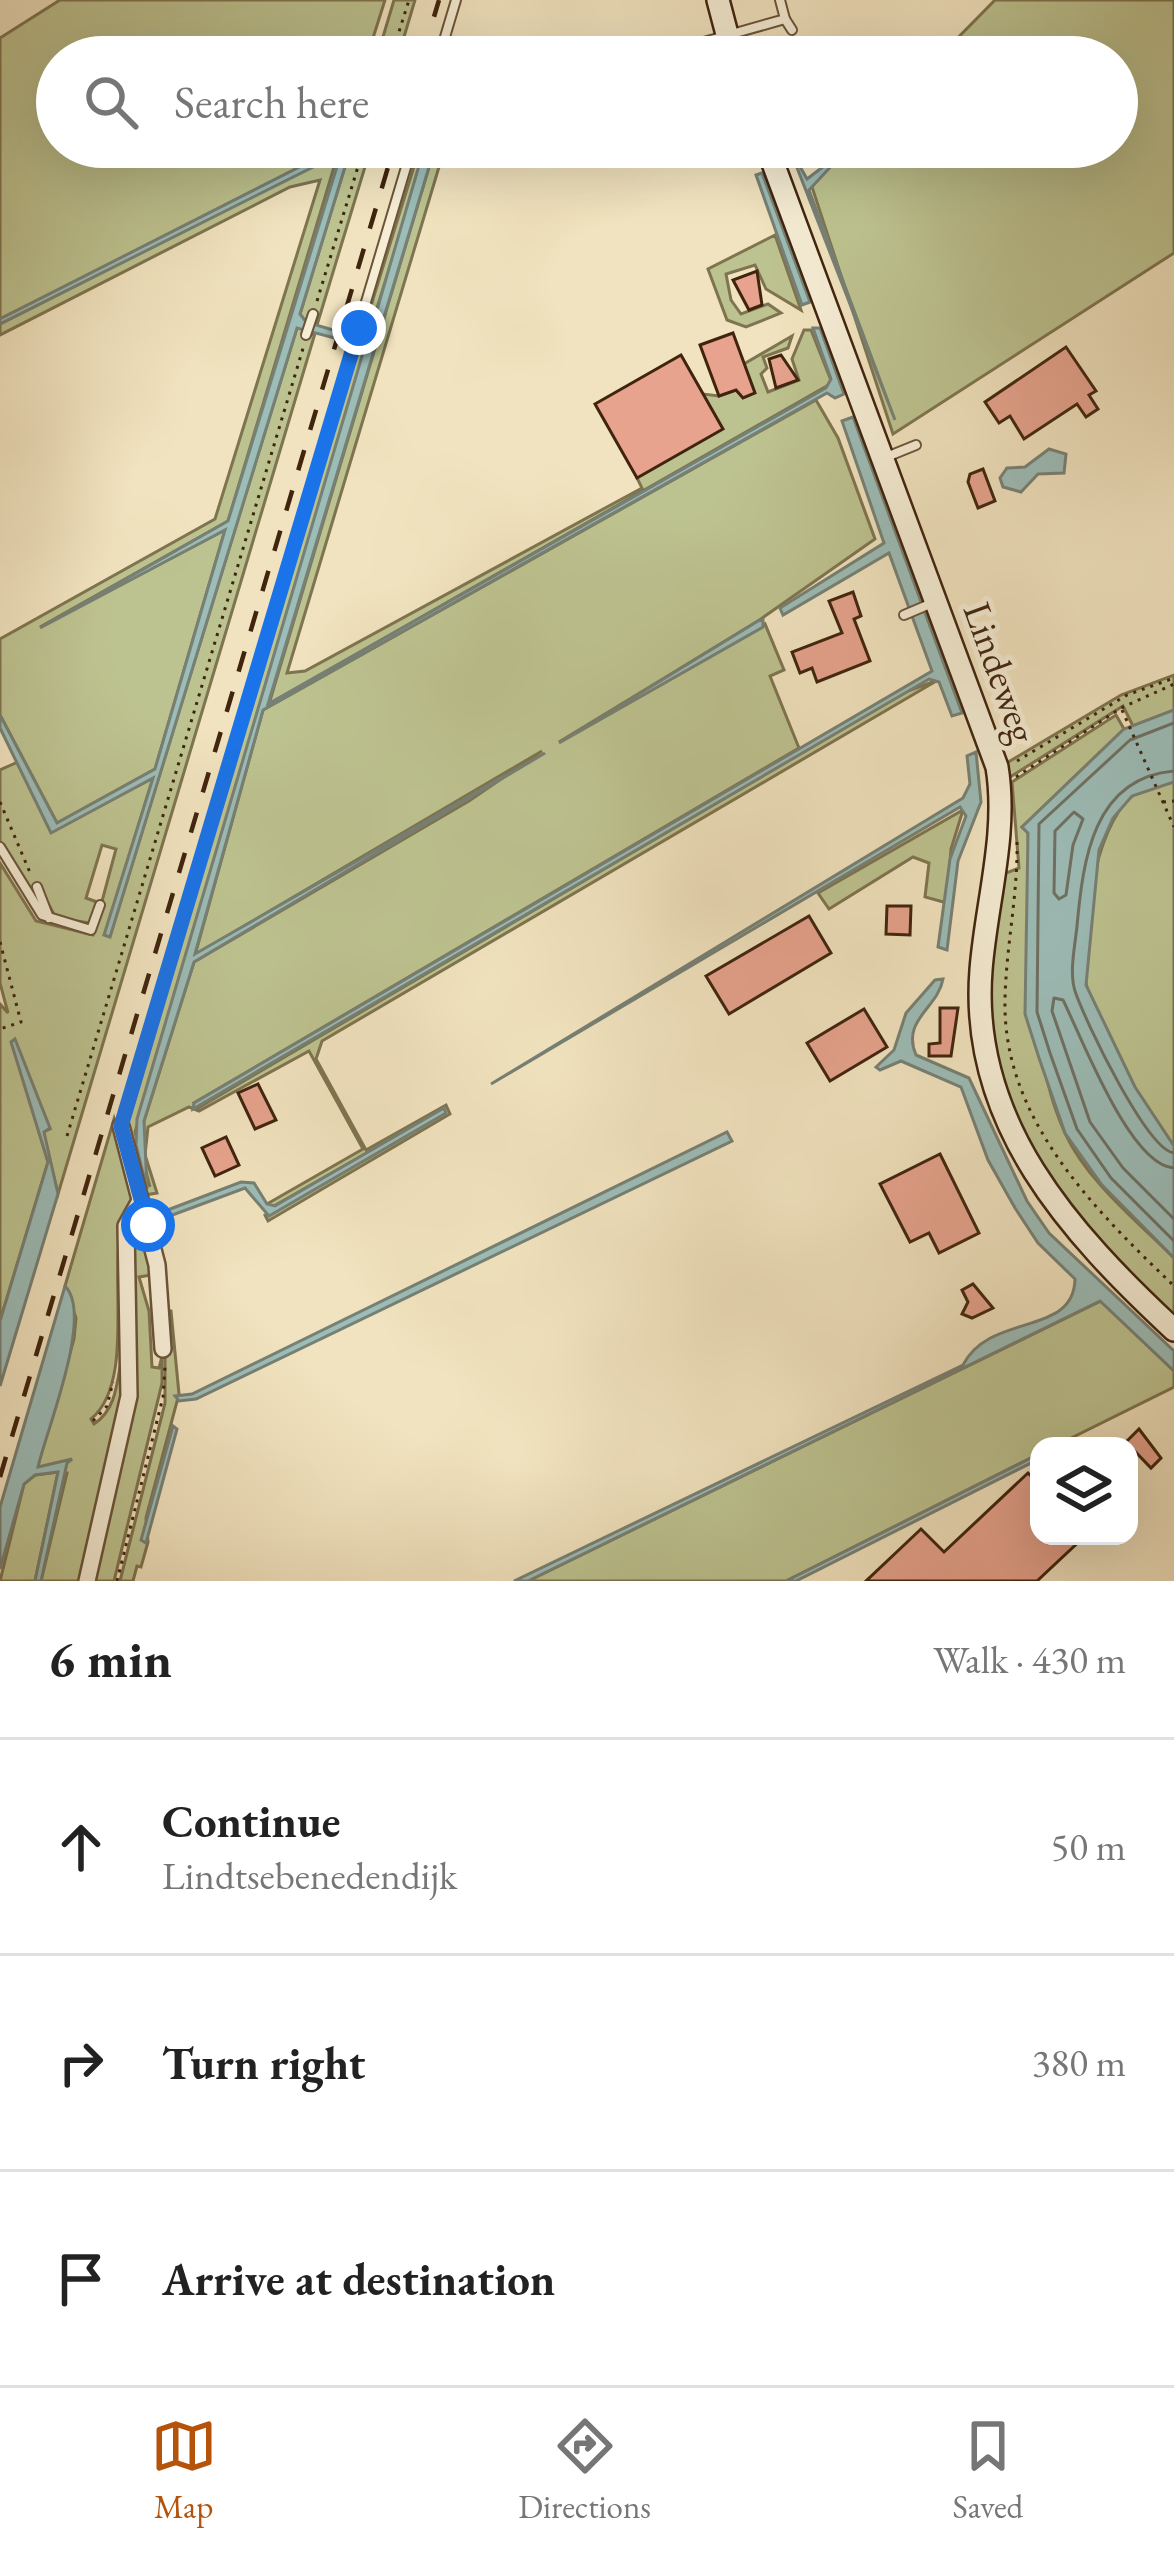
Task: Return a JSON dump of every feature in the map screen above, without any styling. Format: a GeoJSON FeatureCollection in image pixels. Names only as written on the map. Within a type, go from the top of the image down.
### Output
{"type":"FeatureCollection","features":[{"type":"Feature","properties":{"kind":"main road"},"geometry":{"type":"LineString","coordinates":[[718,0],[729,36]]}},
{"type":"Feature","properties":{"kind":"main road","name":"Lindeweg"},"geometry":{"type":"LineString","coordinates":[[774,168],[883,458],[931,604],[1003,774],[980,986],[994,1092],[1041,1187],[1112,1270],[1174,1330]]}},
{"type":"Feature","properties":{"kind":"street"},"geometry":{"type":"LineString","coordinates":[[121,1126],[161,1290],[163,1349]]}},
{"type":"Feature","properties":{"kind":"street"},"geometry":{"type":"LineString","coordinates":[[88,1581],[127,1410],[126,1226],[140,1201]]}},
{"type":"Feature","properties":{"kind":"lane"},"geometry":{"type":"LineString","coordinates":[[445,36],[456,0]]}},
{"type":"Feature","properties":{"kind":"lane"},"geometry":{"type":"LineString","coordinates":[[780,0],[792,30]]}},
{"type":"Feature","properties":{"kind":"lane"},"geometry":{"type":"LineString","coordinates":[[742,36],[785,19]]}},
{"type":"Feature","properties":{"kind":"lane"},"geometry":{"type":"LineString","coordinates":[[121,1126],[406,168]]}},
{"type":"Feature","properties":{"kind":"lane"},"geometry":{"type":"LineString","coordinates":[[306,335],[313,314]]}},
{"type":"Feature","properties":{"kind":"lane"},"geometry":{"type":"LineString","coordinates":[[883,458],[916,445]]}},
{"type":"Feature","properties":{"kind":"lane"},"geometry":{"type":"LineString","coordinates":[[907,614],[931,604]]}},
{"type":"Feature","properties":{"kind":"lane"},"geometry":{"type":"LineString","coordinates":[[0,847],[34,907],[50,919],[91,930],[100,905]]}},
{"type":"Feature","properties":{"kind":"lane"},"geometry":{"type":"LineString","coordinates":[[37,887],[50,919]]}},
{"type":"Feature","properties":{"kind":"path"},"geometry":{"type":"LineString","coordinates":[[398,36],[409,0]]}},
{"type":"Feature","properties":{"kind":"path"},"geometry":{"type":"LineString","coordinates":[[792,30],[794,36]]}},
{"type":"Feature","properties":{"kind":"path"},"geometry":{"type":"LineString","coordinates":[[313,314],[358,168]]}},
{"type":"Feature","properties":{"kind":"path"},"geometry":{"type":"LineString","coordinates":[[67,1136],[306,335]]}},
{"type":"Feature","properties":{"kind":"path"},"geometry":{"type":"LineString","coordinates":[[1003,774],[1127,695],[1174,681]]}},
{"type":"Feature","properties":{"kind":"path"},"geometry":{"type":"LineString","coordinates":[[1003,774],[1174,681]]}},
{"type":"Feature","properties":{"kind":"path"},"geometry":{"type":"LineString","coordinates":[[1121,709],[1174,827]]}},
{"type":"Feature","properties":{"kind":"path"},"geometry":{"type":"LineString","coordinates":[[1162,801],[1174,801]]}},
{"type":"Feature","properties":{"kind":"path"},"geometry":{"type":"LineString","coordinates":[[0,802],[37,887]]}},
{"type":"Feature","properties":{"kind":"path"},"geometry":{"type":"LineString","coordinates":[[1006,868],[1013,833],[1005,1000],[1020,1082],[1041,1134],[1066,1171],[1123,1239],[1174,1286]]}},
{"type":"Feature","properties":{"kind":"path"},"geometry":{"type":"LineString","coordinates":[[0,942],[21,1022],[0,1029]]}},
{"type":"Feature","properties":{"kind":"path"},"geometry":{"type":"LineString","coordinates":[[117,1581],[163,1397],[163,1349]]}},
{"type":"Feature","properties":{"kind":"path"},"geometry":{"type":"LineString","coordinates":[[93,1421],[107,1406],[113,1380]]}},
{"type":"Feature","properties":{"kind":"green space"},"geometry":{"type":"Polygon","coordinates":[[[60,0],[385,0],[374,36],[36,36],[36,168],[306,168],[0,319],[0,38],[60,0]]]}},
{"type":"Feature","properties":{"kind":"green space"},"geometry":{"type":"Polygon","coordinates":[[[394,0],[415,0],[404,36],[383,36],[394,0]]]}},
{"type":"Feature","properties":{"kind":"green space"},"geometry":{"type":"Polygon","coordinates":[[[995,0],[1174,0],[1174,253],[893,434],[811,184],[827,168],[1138,168],[1138,36],[960,36],[995,0]]]}},
{"type":"Feature","properties":{"kind":"green space"},"geometry":{"type":"Polygon","coordinates":[[[306,168],[334,168],[228,521],[40,627],[225,530],[155,769],[57,823],[0,715],[0,639],[215,519],[320,180],[290,187],[0,335],[0,324],[306,168]]]}},
{"type":"Feature","properties":{"kind":"green space"},"geometry":{"type":"Polygon","coordinates":[[[345,168],[365,168],[317,325],[316,315],[309,313],[306,322],[300,314],[345,168]]]}},
{"type":"Feature","properties":{"kind":"green space"},"geometry":{"type":"Polygon","coordinates":[[[414,168],[420,168],[368,337],[361,338],[414,168]]]}},
{"type":"Feature","properties":{"kind":"green space"},"geometry":{"type":"Polygon","coordinates":[[[429,168],[439,168],[287,673],[305,671],[642,488],[637,478],[703,394],[719,396],[736,390],[741,394],[744,364],[792,336],[788,348],[763,357],[767,368],[761,374],[768,392],[799,380],[792,359],[804,330],[811,330],[832,383],[269,704],[429,168]]]}},
{"type":"Feature","properties":{"kind":"green space"},"geometry":{"type":"Polygon","coordinates":[[[775,235],[801,310],[766,289],[755,265],[726,274],[731,300],[741,314],[768,304],[781,313],[746,327],[727,320],[708,269],[775,235]]]}},
{"type":"Feature","properties":{"kind":"green space"},"geometry":{"type":"Polygon","coordinates":[[[304,326],[302,334],[310,336],[316,330],[58,1194],[43,1132],[50,1129],[12,1040],[48,1162],[0,1321],[0,1004],[8,1013],[0,983],[0,863],[36,921],[93,935],[116,849],[102,845],[86,898],[97,902],[90,923],[56,918],[39,887],[45,911],[0,841],[0,770],[18,762],[51,832],[153,778],[105,934],[110,936],[297,328],[304,326]]]}},
{"type":"Feature","properties":{"kind":"green space"},"geometry":{"type":"Polygon","coordinates":[[[359,342],[365,352],[135,1132],[150,1187],[142,1156],[144,1121],[194,962],[469,801],[542,751],[195,955],[263,710],[816,400],[838,438],[875,539],[758,621],[559,742],[765,624],[784,670],[770,676],[799,748],[194,1103],[198,1108],[905,692],[938,680],[322,1041],[316,1059],[366,1150],[446,1105],[450,1114],[268,1221],[265,1215],[444,1109],[272,1207],[267,1204],[363,1149],[309,1051],[199,1111],[189,1107],[148,1127],[145,1155],[157,1193],[145,1195],[127,1126],[359,342]]]}},
{"type":"Feature","properties":{"kind":"green space"},"geometry":{"type":"Polygon","coordinates":[[[1174,675],[1174,710],[1133,726],[1123,706],[1007,779],[1005,764],[1121,695],[1174,675]]]}},
{"type":"Feature","properties":{"kind":"green space"},"geometry":{"type":"Polygon","coordinates":[[[1116,715],[1124,729],[1022,827],[1028,833],[1033,986],[1043,1063],[1065,1133],[1099,1184],[1174,1258],[1174,1318],[1075,1211],[1024,1133],[994,1044],[988,994],[1001,875],[1019,868],[1012,782],[1116,715]]]}},
{"type":"Feature","properties":{"kind":"green space"},"geometry":{"type":"Polygon","coordinates":[[[1174,782],[1174,1146],[1110,1043],[1091,999],[1084,964],[1092,885],[1118,812],[1131,797],[1174,782]]]}},
{"type":"Feature","properties":{"kind":"green space"},"geometry":{"type":"Polygon","coordinates":[[[963,810],[951,849],[947,903],[925,897],[929,863],[913,857],[829,909],[818,893],[963,810]]]}},
{"type":"Feature","properties":{"kind":"green space"},"geometry":{"type":"Polygon","coordinates":[[[114,1119],[133,1198],[123,1218],[119,1244],[114,1372],[106,1399],[91,1419],[94,1424],[112,1402],[122,1355],[123,1400],[83,1581],[41,1581],[67,1473],[37,1468],[74,1339],[76,1318],[65,1286],[114,1119]]]}},
{"type":"Feature","properties":{"kind":"green space"},"geometry":{"type":"Polygon","coordinates":[[[137,1215],[151,1275],[139,1277],[149,1311],[152,1367],[159,1368],[162,1356],[162,1383],[114,1581],[92,1581],[132,1411],[131,1227],[137,1215]]]}},
{"type":"Feature","properties":{"kind":"green space"},"geometry":{"type":"Polygon","coordinates":[[[1101,1301],[1174,1371],[1174,1387],[1073,1437],[1030,1437],[1030,1459],[786,1581],[528,1581],[1101,1301]]]}},
{"type":"Feature","properties":{"kind":"green space"},"geometry":{"type":"Polygon","coordinates":[[[165,1310],[171,1311],[179,1394],[146,1518],[148,1542],[141,1567],[137,1566],[133,1581],[120,1581],[165,1403],[165,1310]]]}},
{"type":"Feature","properties":{"kind":"green space"},"geometry":{"type":"Polygon","coordinates":[[[58,1472],[35,1581],[0,1581],[24,1484],[35,1475],[58,1472]]]}},
{"type":"Feature","properties":{"kind":"water"},"geometry":{"type":"Polygon","coordinates":[[[297,168],[311,168],[0,324],[0,319],[297,168]]]}},
{"type":"Feature","properties":{"kind":"water"},"geometry":{"type":"Polygon","coordinates":[[[337,168],[345,168],[300,314],[306,322],[363,339],[377,310],[418,168],[429,168],[268,704],[826,388],[831,379],[813,328],[820,328],[844,394],[835,398],[827,393],[263,710],[195,954],[545,753],[194,962],[144,1121],[147,1189],[136,1145],[137,1119],[365,346],[297,328],[110,937],[104,935],[153,778],[51,833],[0,728],[0,715],[57,823],[155,769],[225,530],[40,628],[228,521],[337,168]]]}},
{"type":"Feature","properties":{"kind":"water"},"geometry":{"type":"Polygon","coordinates":[[[797,168],[807,179],[829,168],[809,190],[895,420],[797,168]]]}},
{"type":"Feature","properties":{"kind":"water"},"geometry":{"type":"Polygon","coordinates":[[[762,173],[810,302],[802,305],[756,175],[762,173]]]}},
{"type":"Feature","properties":{"kind":"water"},"geometry":{"type":"Polygon","coordinates":[[[853,417],[962,713],[952,716],[939,682],[929,679],[193,1109],[194,1103],[932,671],[889,553],[783,615],[780,608],[884,543],[842,421],[853,417]]]}},
{"type":"Feature","properties":{"kind":"water"},"geometry":{"type":"Polygon","coordinates":[[[1049,449],[1066,454],[1064,473],[1038,474],[1021,492],[1003,487],[1000,478],[1007,468],[1025,467],[1049,449]]]}},
{"type":"Feature","properties":{"kind":"water"},"geometry":{"type":"Polygon","coordinates":[[[763,620],[763,627],[559,743],[758,621],[763,620]]]}},
{"type":"Feature","properties":{"kind":"water"},"geometry":{"type":"Polygon","coordinates":[[[1174,710],[1174,782],[1132,796],[1113,818],[1099,850],[1086,985],[1135,1087],[1174,1146],[1174,1258],[1102,1185],[1065,1133],[1025,1014],[1028,833],[1022,827],[1124,729],[1174,710]]]}},
{"type":"Feature","properties":{"kind":"water"},"geometry":{"type":"Polygon","coordinates":[[[976,752],[981,802],[958,861],[947,950],[938,947],[950,859],[966,816],[960,807],[491,1084],[963,798],[970,784],[967,756],[976,752]]]}},
{"type":"Feature","properties":{"kind":"water"},"geometry":{"type":"Polygon","coordinates":[[[943,979],[913,1032],[916,1055],[969,1078],[1027,1201],[1049,1233],[1174,1351],[1174,1371],[1100,1301],[528,1581],[514,1581],[963,1365],[992,1337],[1046,1318],[1071,1297],[1075,1279],[1038,1243],[1015,1208],[988,1160],[961,1087],[901,1061],[880,1070],[876,1067],[894,1050],[906,1013],[935,980],[943,979]]]}},
{"type":"Feature","properties":{"kind":"water"},"geometry":{"type":"Polygon","coordinates":[[[15,1039],[50,1128],[44,1132],[58,1194],[0,1386],[0,1321],[48,1162],[11,1042],[15,1039]]]}},
{"type":"Feature","properties":{"kind":"water"},"geometry":{"type":"Polygon","coordinates":[[[444,1108],[446,1113],[269,1216],[245,1188],[159,1220],[157,1214],[241,1182],[254,1183],[267,1204],[275,1206],[444,1108]]]}},
{"type":"Feature","properties":{"kind":"water"},"geometry":{"type":"Polygon","coordinates":[[[727,1132],[732,1141],[196,1399],[179,1401],[175,1396],[192,1394],[727,1132]]]}},
{"type":"Feature","properties":{"kind":"water"},"geometry":{"type":"Polygon","coordinates":[[[65,1286],[73,1301],[72,1346],[38,1467],[72,1459],[67,1463],[41,1581],[35,1581],[58,1472],[35,1475],[24,1484],[0,1569],[0,1507],[65,1286]]]}},
{"type":"Feature","properties":{"kind":"water"},"geometry":{"type":"Polygon","coordinates":[[[173,1426],[177,1429],[146,1543],[141,1540],[173,1426]]]}},
{"type":"Feature","properties":{"kind":"water"},"geometry":{"type":"Polygon","coordinates":[[[1030,1459],[1030,1464],[796,1581],[786,1581],[1030,1459]]]}},
{"type":"Feature","properties":{"kind":"building"},"geometry":{"type":"Polygon","coordinates":[[[757,271],[762,305],[749,310],[733,280],[757,271]]]}},
{"type":"Feature","properties":{"kind":"building"},"geometry":{"type":"Polygon","coordinates":[[[733,333],[755,393],[743,398],[736,390],[719,396],[700,345],[733,333]]]}},
{"type":"Feature","properties":{"kind":"building"},"geometry":{"type":"Polygon","coordinates":[[[1066,347],[1096,391],[1089,395],[1098,409],[1086,417],[1077,404],[1024,439],[1010,416],[999,423],[985,402],[1066,347]]]}},
{"type":"Feature","properties":{"kind":"building"},"geometry":{"type":"Polygon","coordinates":[[[681,355],[723,429],[637,478],[595,404],[681,355]]]}},
{"type":"Feature","properties":{"kind":"building"},"geometry":{"type":"Polygon","coordinates":[[[781,355],[798,380],[776,388],[769,359],[781,355]]]}},
{"type":"Feature","properties":{"kind":"building"},"geometry":{"type":"Polygon","coordinates":[[[983,469],[995,501],[978,508],[968,482],[970,474],[983,469]]]}},
{"type":"Feature","properties":{"kind":"building"},"geometry":{"type":"Polygon","coordinates":[[[853,592],[861,616],[854,619],[870,661],[817,682],[812,668],[800,673],[792,652],[842,633],[829,601],[853,592]]]}},
{"type":"Feature","properties":{"kind":"building"},"geometry":{"type":"Polygon","coordinates":[[[887,906],[911,906],[910,935],[886,934],[887,906]]]}},
{"type":"Feature","properties":{"kind":"building"},"geometry":{"type":"Polygon","coordinates":[[[809,916],[831,953],[729,1014],[706,976],[809,916]]]}},
{"type":"Feature","properties":{"kind":"building"},"geometry":{"type":"Polygon","coordinates":[[[940,1008],[958,1008],[951,1056],[929,1056],[929,1044],[940,1043],[940,1008]]]}},
{"type":"Feature","properties":{"kind":"building"},"geometry":{"type":"Polygon","coordinates":[[[864,1009],[887,1047],[830,1081],[807,1043],[864,1009]]]}},
{"type":"Feature","properties":{"kind":"building"},"geometry":{"type":"Polygon","coordinates":[[[258,1084],[276,1120],[255,1129],[238,1093],[258,1084]]]}},
{"type":"Feature","properties":{"kind":"building"},"geometry":{"type":"Polygon","coordinates":[[[226,1137],[239,1165],[215,1176],[202,1148],[226,1137]]]}},
{"type":"Feature","properties":{"kind":"building"},"geometry":{"type":"Polygon","coordinates":[[[940,1154],[979,1233],[939,1253],[929,1233],[910,1242],[880,1184],[940,1154]]]}},
{"type":"Feature","properties":{"kind":"building"},"geometry":{"type":"Polygon","coordinates":[[[973,1284],[993,1308],[972,1318],[962,1314],[968,1302],[962,1290],[973,1284]]]}},
{"type":"Feature","properties":{"kind":"building"},"geometry":{"type":"Polygon","coordinates":[[[1139,1429],[1161,1458],[1151,1468],[1138,1454],[1138,1437],[1131,1437],[1139,1429]]]}},
{"type":"Feature","properties":{"kind":"building"},"geometry":{"type":"Polygon","coordinates":[[[1028,1473],[1030,1545],[1075,1545],[1037,1581],[866,1581],[921,1529],[944,1552],[1028,1473]]]}},
{"type":"Feature","properties":{"kind":"railway"},"geometry":{"type":"LineString","coordinates":[[428,36],[439,0]]}},
{"type":"Feature","properties":{"kind":"railway"},"geometry":{"type":"LineString","coordinates":[[0,1477],[388,168]]}},
{"type":"Feature","properties":{"kind":"route"},"geometry":{"type":"LineString","coordinates":[[148,1225],[121,1126],[359,328]]}}]}
